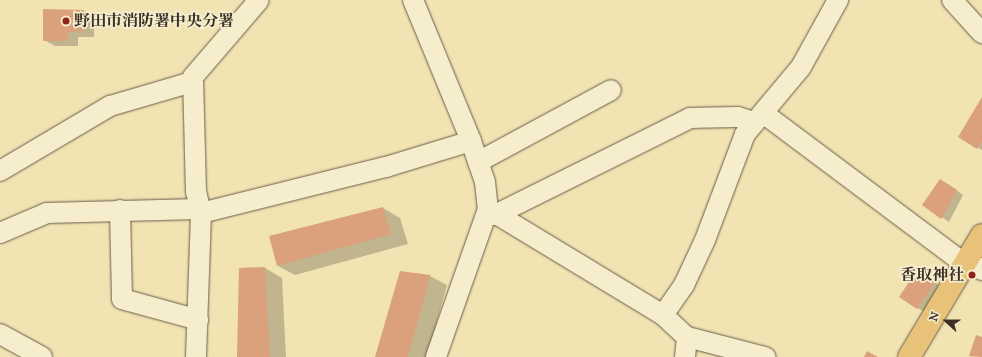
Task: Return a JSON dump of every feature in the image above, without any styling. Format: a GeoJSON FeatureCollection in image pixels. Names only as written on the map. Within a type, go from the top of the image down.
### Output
{"type":"FeatureCollection","features":[{"type":"Feature","properties":{"kind":"main road"},"geometry":{"type":"LineString","coordinates":[[909,357],[972,264],[982,235]]}},
{"type":"Feature","properties":{"kind":"street"},"geometry":{"type":"LineString","coordinates":[[196,357],[200,211],[192,82],[193,77],[259,0]]}},
{"type":"Feature","properties":{"kind":"street"},"geometry":{"type":"LineString","coordinates":[[413,0],[471,141],[492,212],[436,357]]}},
{"type":"Feature","properties":{"kind":"street"},"geometry":{"type":"LineString","coordinates":[[663,315],[684,285],[705,240],[745,134],[801,67],[838,0]]}},
{"type":"Feature","properties":{"kind":"street"},"geometry":{"type":"LineString","coordinates":[[952,0],[982,33]]}},
{"type":"Feature","properties":{"kind":"street"},"geometry":{"type":"LineString","coordinates":[[0,171],[110,106],[192,82]]}},
{"type":"Feature","properties":{"kind":"street"},"geometry":{"type":"LineString","coordinates":[[478,162],[611,90]]}},
{"type":"Feature","properties":{"kind":"street"},"geometry":{"type":"LineString","coordinates":[[492,212],[690,118],[758,118],[972,264]]}},
{"type":"Feature","properties":{"kind":"street"},"geometry":{"type":"LineString","coordinates":[[0,233],[47,213],[120,210],[200,211],[371,171],[471,141]]}},
{"type":"Feature","properties":{"kind":"street"},"geometry":{"type":"LineString","coordinates":[[120,210],[122,299],[198,320]]}},
{"type":"Feature","properties":{"kind":"street"},"geometry":{"type":"LineString","coordinates":[[492,212],[663,315],[687,337],[765,357]]}},
{"type":"Feature","properties":{"kind":"street"},"geometry":{"type":"LineString","coordinates":[[0,334],[42,357]]}},
{"type":"Feature","properties":{"kind":"street"},"geometry":{"type":"LineString","coordinates":[[685,357],[687,337]]}},
{"type":"Feature","properties":{"kind":"building"},"geometry":{"type":"Polygon","coordinates":[[[43,9],[84,10],[84,31],[68,32],[68,41],[43,41],[43,9]]]}},
{"type":"Feature","properties":{"kind":"building"},"geometry":{"type":"Polygon","coordinates":[[[982,97],[982,141],[977,149],[958,137],[982,97]]]}},
{"type":"Feature","properties":{"kind":"building"},"geometry":{"type":"Polygon","coordinates":[[[940,179],[957,190],[941,219],[922,205],[940,179]]]}},
{"type":"Feature","properties":{"kind":"building"},"geometry":{"type":"Polygon","coordinates":[[[383,207],[391,234],[277,266],[269,236],[383,207]]]}},
{"type":"Feature","properties":{"kind":"building"},"geometry":{"type":"Polygon","coordinates":[[[265,267],[270,357],[237,357],[239,268],[265,267]]]}},
{"type":"Feature","properties":{"kind":"building"},"geometry":{"type":"Polygon","coordinates":[[[917,270],[935,282],[917,309],[899,297],[917,270]]]}},
{"type":"Feature","properties":{"kind":"building"},"geometry":{"type":"Polygon","coordinates":[[[400,271],[430,275],[408,357],[375,357],[400,271]]]}},
{"type":"Feature","properties":{"kind":"building"},"geometry":{"type":"Polygon","coordinates":[[[976,335],[982,337],[982,357],[969,356],[976,335]]]}},
{"type":"Feature","properties":{"kind":"building"},"geometry":{"type":"Polygon","coordinates":[[[867,351],[878,357],[864,357],[867,351]]]}},
{"type":"Feature","properties":{"kind":"place","name":"野田市消防署中央分署"},"geometry":{"type":"Point","coordinates":[66,21]}},
{"type":"Feature","properties":{"kind":"place","name":"香取神社"},"geometry":{"type":"Point","coordinates":[972,275]}}]}
